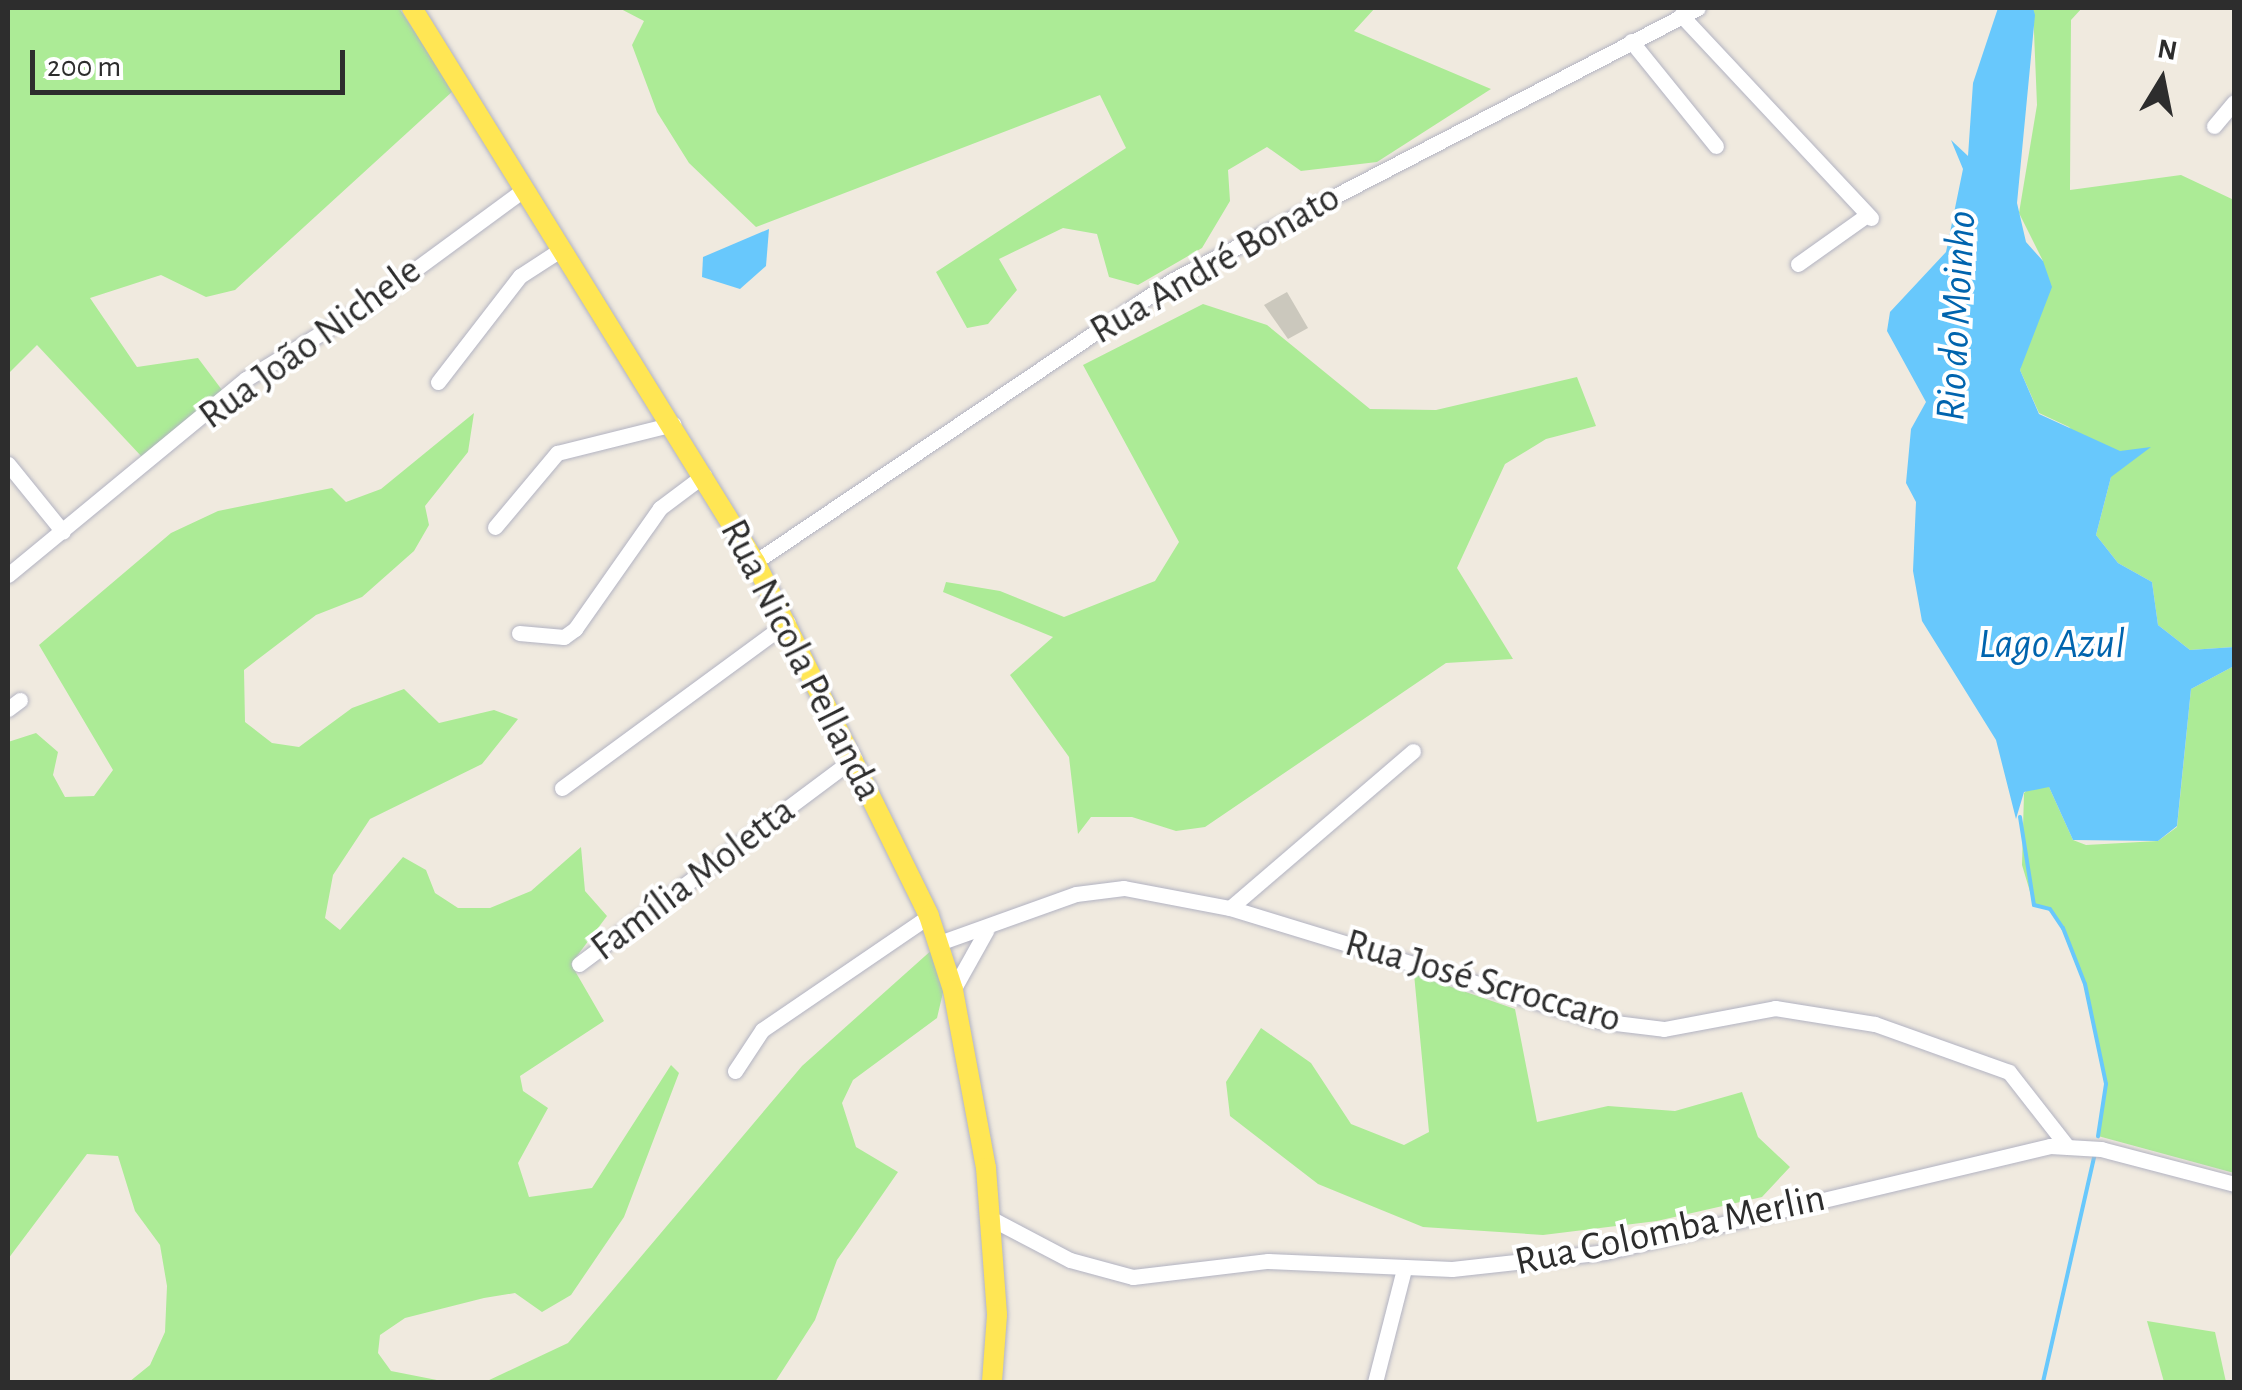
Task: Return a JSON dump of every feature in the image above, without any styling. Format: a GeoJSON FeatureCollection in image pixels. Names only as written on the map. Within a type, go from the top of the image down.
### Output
{"type":"FeatureCollection","features":[{"type":"Feature","properties":{"kind":"main road","name":"Rua Nicola Pellanda"},"geometry":{"type":"LineString","coordinates":[[412,8],[522,191],[674,424],[755,562],[788,622],[929,916],[954,990],[990,1218],[992,1382]]}},
{"type":"Feature","properties":{"kind":"street","name":"Rua André Bonato"},"geometry":{"type":"LineString","coordinates":[[755,562],[1173,280],[1698,8]]}},
{"type":"Feature","properties":{"kind":"street"},"geometry":{"type":"LineString","coordinates":[[1681,15],[1869,216],[1798,264]]}},
{"type":"Feature","properties":{"kind":"street"},"geometry":{"type":"LineString","coordinates":[[1631,40],[1716,146]]}},
{"type":"Feature","properties":{"kind":"street"},"geometry":{"type":"LineString","coordinates":[[2214,126],[2234,102]]}},
{"type":"Feature","properties":{"kind":"street","name":"Rua João Nichele"},"geometry":{"type":"LineString","coordinates":[[8,575],[246,380],[364,307],[522,191]]}},
{"type":"Feature","properties":{"kind":"street"},"geometry":{"type":"LineString","coordinates":[[438,382],[520,276],[560,250]]}},
{"type":"Feature","properties":{"kind":"street"},"geometry":{"type":"LineString","coordinates":[[495,526],[557,453],[674,424]]}},
{"type":"Feature","properties":{"kind":"street"},"geometry":{"type":"LineString","coordinates":[[8,464],[63,532]]}},
{"type":"Feature","properties":{"kind":"street"},"geometry":{"type":"LineString","coordinates":[[518,633],[564,637],[575,629],[660,508],[704,476]]}},
{"type":"Feature","properties":{"kind":"street"},"geometry":{"type":"LineString","coordinates":[[562,788],[788,622]]}},
{"type":"Feature","properties":{"kind":"street"},"geometry":{"type":"LineString","coordinates":[[1230,908],[1413,751]]}},
{"type":"Feature","properties":{"kind":"street","name":"Família Moletta"},"geometry":{"type":"LineString","coordinates":[[579,964],[854,758]]}},
{"type":"Feature","properties":{"kind":"street","name":"Rua José Scroccaro"},"geometry":{"type":"LineString","coordinates":[[940,944],[986,932],[1076,894],[1124,888],[1230,908],[1599,1021],[1664,1030],[1775,1008],[1874,1024],[2009,1072],[2066,1144]]}},
{"type":"Feature","properties":{"kind":"street"},"geometry":{"type":"LineString","coordinates":[[735,1071],[762,1030],[929,916]]}},
{"type":"Feature","properties":{"kind":"street"},"geometry":{"type":"LineString","coordinates":[[954,990],[986,932]]}},
{"type":"Feature","properties":{"kind":"street","name":"Rua Colomba Merlin"},"geometry":{"type":"LineString","coordinates":[[990,1218],[1119,1275],[1268,1261],[1404,1268],[1588,1255],[2066,1144],[2234,1184]]}},
{"type":"Feature","properties":{"kind":"street"},"geometry":{"type":"LineString","coordinates":[[1374,1382],[1404,1268]]}},
{"type":"Feature","properties":{"kind":"green space"},"geometry":{"type":"Polygon","coordinates":[[[8,8],[399,8],[454,90],[235,290],[206,297],[161,275],[90,298],[137,367],[198,358],[222,390],[142,457],[37,345],[8,374],[8,8]]]}},
{"type":"Feature","properties":{"kind":"green space"},"geometry":{"type":"Polygon","coordinates":[[[619,8],[1375,8],[1354,31],[1491,89],[1377,162],[1301,171],[1267,147],[1228,170],[1230,201],[1202,248],[1138,285],[1109,277],[1097,234],[1063,228],[999,259],[1017,290],[988,324],[967,328],[936,272],[1126,148],[1100,95],[756,227],[689,163],[657,112],[632,45],[644,21],[619,8]]]}},
{"type":"Feature","properties":{"kind":"green space"},"geometry":{"type":"Polygon","coordinates":[[[2033,8],[2082,8],[2071,20],[2070,190],[2181,175],[2234,200],[2234,647],[2190,650],[2158,625],[2152,582],[2118,563],[2096,535],[2111,477],[2069,427],[2039,413],[2020,370],[2043,261],[2019,213],[2037,105],[2033,8]]]}},
{"type":"Feature","properties":{"kind":"green space"},"geometry":{"type":"Polygon","coordinates":[[[1203,304],[1267,325],[1370,409],[1436,410],[1577,377],[1596,426],[1546,439],[1505,464],[1457,568],[1513,659],[1446,663],[1205,827],[1176,831],[1132,817],[1091,817],[1078,834],[1069,757],[1010,675],[1053,637],[943,592],[946,582],[1000,591],[1064,617],[1155,581],[1179,542],[1083,365],[1203,304]]]}},
{"type":"Feature","properties":{"kind":"green space"},"geometry":{"type":"Polygon","coordinates":[[[474,413],[468,452],[425,506],[429,525],[414,551],[362,597],[316,615],[244,670],[245,722],[272,743],[299,747],[352,708],[404,689],[439,723],[494,710],[518,719],[482,764],[370,819],[333,875],[325,918],[340,930],[403,857],[426,870],[435,893],[458,908],[490,908],[531,891],[581,847],[585,891],[607,916],[571,964],[604,1021],[520,1076],[523,1091],[548,1108],[518,1163],[529,1197],[592,1188],[671,1065],[679,1073],[624,1217],[571,1295],[542,1312],[515,1293],[484,1298],[405,1318],[380,1335],[378,1353],[391,1371],[447,1382],[129,1382],[150,1365],[165,1332],[167,1286],[160,1245],[135,1211],[118,1156],[87,1154],[8,1259],[8,742],[36,733],[58,752],[53,775],[65,797],[94,796],[113,770],[39,645],[171,533],[218,511],[332,488],[346,502],[381,489],[474,413]]]}},
{"type":"Feature","properties":{"kind":"green space"},"geometry":{"type":"Polygon","coordinates":[[[2234,666],[2234,1173],[2098,1136],[2106,1084],[2085,984],[2063,928],[2050,909],[2034,905],[2022,865],[2024,793],[2033,785],[2049,787],[2073,840],[2086,845],[2158,841],[2177,827],[2191,689],[2234,666]]]}},
{"type":"Feature","properties":{"kind":"green space"},"geometry":{"type":"Polygon","coordinates":[[[934,948],[945,984],[937,1018],[853,1080],[842,1103],[856,1147],[898,1172],[837,1260],[815,1320],[775,1382],[485,1382],[568,1343],[802,1066],[934,948]]]}},
{"type":"Feature","properties":{"kind":"green space"},"geometry":{"type":"Polygon","coordinates":[[[1414,974],[1515,1009],[1537,1122],[1608,1106],[1675,1111],[1742,1092],[1758,1137],[1790,1167],[1762,1197],[1657,1221],[1543,1235],[1423,1227],[1318,1184],[1230,1116],[1226,1082],[1261,1028],[1311,1063],[1351,1124],[1404,1145],[1429,1132],[1414,974]]]}},
{"type":"Feature","properties":{"kind":"green space"},"geometry":{"type":"Polygon","coordinates":[[[2147,1321],[2215,1332],[2226,1382],[2164,1382],[2147,1321]]]}},
{"type":"Feature","properties":{"kind":"water","name":"Lago Azul"},"geometry":{"type":"Polygon","coordinates":[[[1998,8],[2033,8],[2035,15],[2017,203],[2026,242],[2043,261],[2052,287],[2020,370],[2039,414],[2120,451],[2151,447],[2111,477],[2096,535],[2118,563],[2152,582],[2158,625],[2190,650],[2234,647],[2234,666],[2191,689],[2177,826],[2158,841],[2073,840],[2049,787],[2024,792],[2016,819],[1996,740],[1922,621],[1913,571],[1916,502],[1906,483],[1911,429],[1926,402],[1887,331],[1890,312],[1946,252],[1963,169],[1951,140],[1968,156],[1973,83],[1998,8]]]}},
{"type":"Feature","properties":{"kind":"water"},"geometry":{"type":"Polygon","coordinates":[[[769,229],[766,266],[740,289],[702,277],[703,257],[769,229]]]}},
{"type":"Feature","properties":{"kind":"building"},"geometry":{"type":"Polygon","coordinates":[[[1287,292],[1308,328],[1288,339],[1264,305],[1287,292]]]}},
{"type":"Feature","properties":{"kind":"waterway","name":"Rio do Moinho"},"geometry":{"type":"LineString","coordinates":[[2020,817],[2034,905],[2050,909],[2063,928],[2085,984],[2106,1084],[2098,1136]]}},
{"type":"Feature","properties":{"kind":"waterway","name":"Rio do Moinho"},"geometry":{"type":"LineString","coordinates":[[2043,1382],[2094,1157]]}}]}
